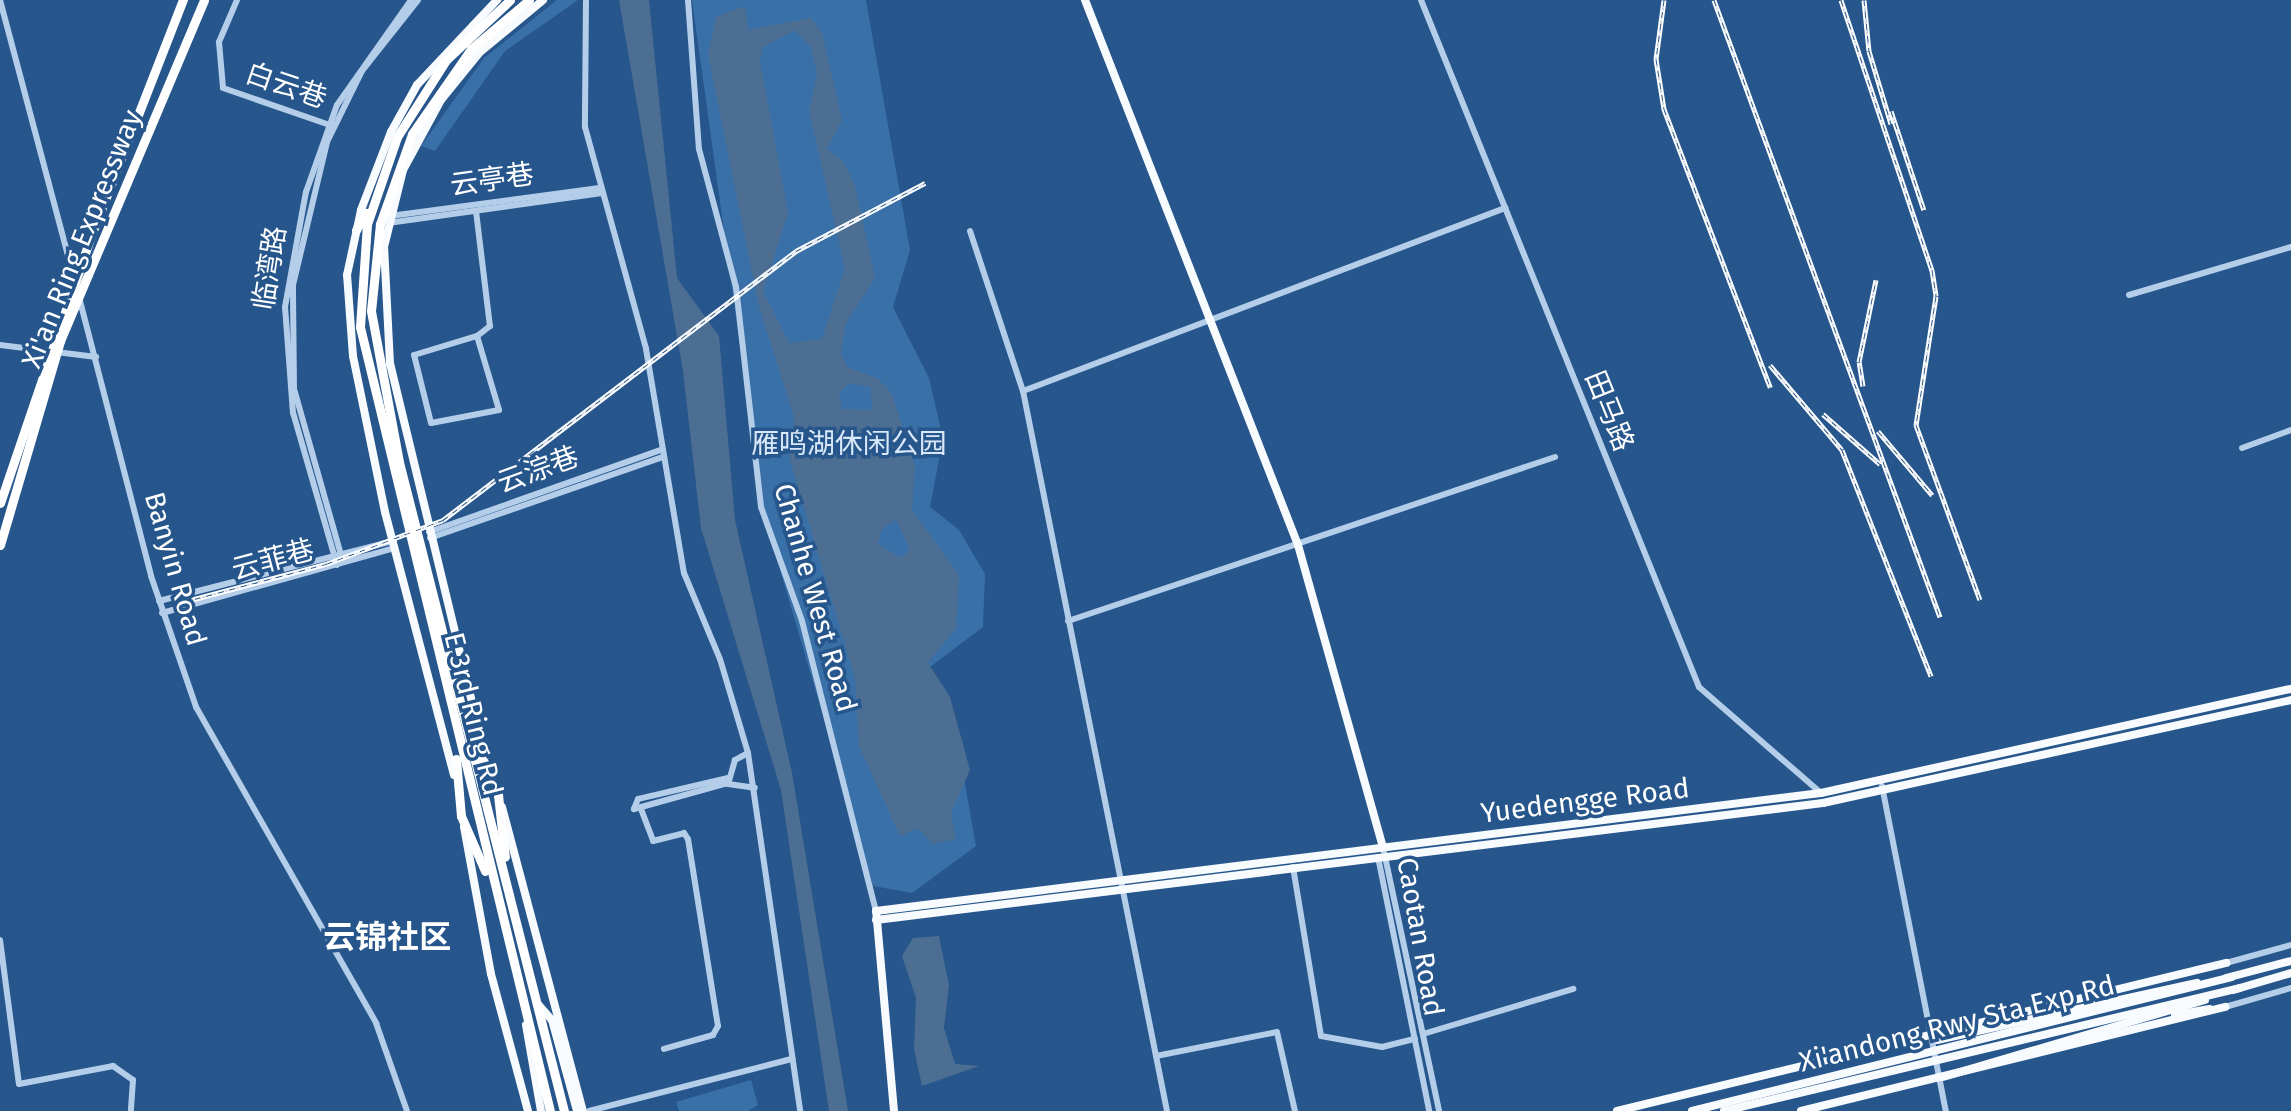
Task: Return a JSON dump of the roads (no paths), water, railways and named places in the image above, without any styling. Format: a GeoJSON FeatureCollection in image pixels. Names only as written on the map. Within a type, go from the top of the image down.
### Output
{"type":"FeatureCollection","features":[{"type":"Feature","properties":{"kind":"highway","name":"Xi'an Ring Expressway"},"geometry":{"type":"LineString","coordinates":[[0,503],[90,238],[183,0]]}},
{"type":"Feature","properties":{"kind":"highway","name":"Xi'an Ring Expressway"},"geometry":{"type":"LineString","coordinates":[[0,545],[60,341],[204,0]]}},
{"type":"Feature","properties":{"kind":"highway"},"geometry":{"type":"LineString","coordinates":[[356,230],[389,169],[423,91],[510,0]]}},
{"type":"Feature","properties":{"kind":"highway"},"geometry":{"type":"LineString","coordinates":[[389,169],[441,86],[488,31],[529,0]]}},
{"type":"Feature","properties":{"kind":"highway","name":"E 3rd Ring Rd"},"geometry":{"type":"LineString","coordinates":[[389,169],[376,247],[373,332],[463,714],[564,1111]]}},
{"type":"Feature","properties":{"kind":"highway","name":"E 3rd Ring Rd"},"geometry":{"type":"LineString","coordinates":[[374,200],[360,327],[449,712],[550,1111]]}},
{"type":"Feature","properties":{"kind":"highway"},"geometry":{"type":"LineString","coordinates":[[376,247],[389,222]]}},
{"type":"Feature","properties":{"kind":"highway"},"geometry":{"type":"LineString","coordinates":[[449,712],[461,816],[496,895]]}},
{"type":"Feature","properties":{"kind":"highway"},"geometry":{"type":"LineString","coordinates":[[463,714],[498,795],[520,935]]}},
{"type":"Feature","properties":{"kind":"main road"},"geometry":{"type":"LineString","coordinates":[[497,0],[417,85],[389,169],[383,311],[430,535],[583,1111]]}},
{"type":"Feature","properties":{"kind":"main road"},"geometry":{"type":"LineString","coordinates":[[528,1111],[491,974],[461,816],[394,544],[350,333],[347,275],[356,230],[389,169],[479,53],[543,0]]}},
{"type":"Feature","properties":{"kind":"main road"},"geometry":{"type":"LineString","coordinates":[[1085,0],[1298,545],[1382,853]]}},
{"type":"Feature","properties":{"kind":"main road","name":"Yuedengge Road"},"geometry":{"type":"LineString","coordinates":[[876,916],[1123,889],[1821,793],[1882,788],[2291,689]]}},
{"type":"Feature","properties":{"kind":"main road","name":"Yuedengge Road"},"geometry":{"type":"LineString","coordinates":[[876,916],[1123,878],[1382,853],[1882,788],[2291,700]]}},
{"type":"Feature","properties":{"kind":"main road","name":"Chanhe West Road"},"geometry":{"type":"LineString","coordinates":[[876,916],[894,1111]]}},
{"type":"Feature","properties":{"kind":"main road"},"geometry":{"type":"LineString","coordinates":[[1617,1111],[2175,986],[2232,977],[2291,961]]}},
{"type":"Feature","properties":{"kind":"main road"},"geometry":{"type":"LineString","coordinates":[[1931,1040],[2226,963]]}},
{"type":"Feature","properties":{"kind":"main road"},"geometry":{"type":"LineString","coordinates":[[2175,986],[2226,963]]}},
{"type":"Feature","properties":{"kind":"main road"},"geometry":{"type":"LineString","coordinates":[[2135,1023],[2291,973]]}},
{"type":"Feature","properties":{"kind":"main road","name":"Xi'andong Rwy Sta Exp Rd"},"geometry":{"type":"LineString","coordinates":[[1692,1111],[2232,977]]}},
{"type":"Feature","properties":{"kind":"main road","name":"Xi'andong Rwy Sta Exp Rd"},"geometry":{"type":"LineString","coordinates":[[1724,1111],[2240,988]]}},
{"type":"Feature","properties":{"kind":"main road"},"geometry":{"type":"LineString","coordinates":[[537,1003],[552,1020],[577,1111]]}},
{"type":"Feature","properties":{"kind":"main road"},"geometry":{"type":"LineString","coordinates":[[1939,1079],[1960,1066],[2135,1023],[2225,1007]]}},
{"type":"Feature","properties":{"kind":"main road"},"geometry":{"type":"LineString","coordinates":[[1801,1111],[2225,1007]]}},
{"type":"Feature","properties":{"kind":"main road"},"geometry":{"type":"LineString","coordinates":[[525,1012],[541,1111]]}},
{"type":"Feature","properties":{"kind":"street","name":"Banyin Road"},"geometry":{"type":"LineString","coordinates":[[0,0],[162,613],[196,707],[376,1023],[407,1111]]}},
{"type":"Feature","properties":{"kind":"street","name":"白云巷"},"geometry":{"type":"LineString","coordinates":[[237,0],[219,42],[223,88],[332,125]]}},
{"type":"Feature","properties":{"kind":"street","name":"临湾路"},"geometry":{"type":"LineString","coordinates":[[338,560],[298,412],[288,338],[308,208],[332,125],[369,51],[411,0]]}},
{"type":"Feature","properties":{"kind":"street","name":"临湾路"},"geometry":{"type":"LineString","coordinates":[[332,125],[362,71],[418,0]]}},
{"type":"Feature","properties":{"kind":"street"},"geometry":{"type":"LineString","coordinates":[[586,0],[585,127],[646,349],[684,573],[720,659],[748,753],[800,1111]]}},
{"type":"Feature","properties":{"kind":"street","name":"Chanhe West Road"},"geometry":{"type":"LineString","coordinates":[[688,0],[699,149],[736,287],[761,507],[802,621],[876,916]]}},
{"type":"Feature","properties":{"kind":"street","name":"田马路"},"geometry":{"type":"LineString","coordinates":[[1421,0],[1699,687],[1821,793]]}},
{"type":"Feature","properties":{"kind":"street"},"geometry":{"type":"LineString","coordinates":[[389,222],[602,190]]}},
{"type":"Feature","properties":{"kind":"street","name":"云亭巷"},"geometry":{"type":"LineString","coordinates":[[389,222],[602,190]]}},
{"type":"Feature","properties":{"kind":"street"},"geometry":{"type":"LineString","coordinates":[[1023,391],[1212,323],[1505,208]]}},
{"type":"Feature","properties":{"kind":"street"},"geometry":{"type":"LineString","coordinates":[[476,211],[490,326],[477,336],[414,355],[431,423],[499,410],[477,336]]}},
{"type":"Feature","properties":{"kind":"street"},"geometry":{"type":"LineString","coordinates":[[970,231],[1023,391],[1123,878],[1167,1111]]}},
{"type":"Feature","properties":{"kind":"street"},"geometry":{"type":"LineString","coordinates":[[2129,295],[2291,247]]}},
{"type":"Feature","properties":{"kind":"street"},"geometry":{"type":"LineString","coordinates":[[0,345],[96,357]]}},
{"type":"Feature","properties":{"kind":"street"},"geometry":{"type":"LineString","coordinates":[[2242,448],[2291,430]]}},
{"type":"Feature","properties":{"kind":"street","name":"云淙巷"},"geometry":{"type":"LineString","coordinates":[[430,535],[662,454]]}},
{"type":"Feature","properties":{"kind":"street"},"geometry":{"type":"LineString","coordinates":[[1068,621],[1555,457]]}},
{"type":"Feature","properties":{"kind":"street","name":"云菲巷"},"geometry":{"type":"LineString","coordinates":[[162,613],[394,544]]}},
{"type":"Feature","properties":{"kind":"street","name":"云菲巷"},"geometry":{"type":"LineString","coordinates":[[159,601],[338,560]]}},
{"type":"Feature","properties":{"kind":"street"},"geometry":{"type":"LineString","coordinates":[[728,780],[735,760],[748,753]]}},
{"type":"Feature","properties":{"kind":"street"},"geometry":{"type":"LineString","coordinates":[[728,780],[736,790],[755,788]]}},
{"type":"Feature","properties":{"kind":"street"},"geometry":{"type":"LineString","coordinates":[[664,1049],[713,1035],[718,1026],[688,839],[684,833],[653,841],[641,809],[633,803],[728,780]]}},
{"type":"Feature","properties":{"kind":"street"},"geometry":{"type":"LineString","coordinates":[[1882,788],[1946,1111]]}},
{"type":"Feature","properties":{"kind":"street","name":"Caotan Road"},"geometry":{"type":"LineString","coordinates":[[1382,853],[1439,1111]]}},
{"type":"Feature","properties":{"kind":"street","name":"Caotan Road"},"geometry":{"type":"LineString","coordinates":[[1382,853],[1429,1111]]}},
{"type":"Feature","properties":{"kind":"street"},"geometry":{"type":"LineString","coordinates":[[1293,867],[1321,1036],[1382,1047],[1415,1039]]}},
{"type":"Feature","properties":{"kind":"street"},"geometry":{"type":"LineString","coordinates":[[0,940],[19,1084],[113,1066],[133,1080],[131,1111]]}},
{"type":"Feature","properties":{"kind":"street"},"geometry":{"type":"LineString","coordinates":[[2226,963],[2291,945]]}},
{"type":"Feature","properties":{"kind":"street"},"geometry":{"type":"LineString","coordinates":[[2225,1007],[2291,988]]}},
{"type":"Feature","properties":{"kind":"street"},"geometry":{"type":"LineString","coordinates":[[1423,1034],[1573,989]]}},
{"type":"Feature","properties":{"kind":"street"},"geometry":{"type":"LineString","coordinates":[[1156,1056],[1277,1032],[1295,1111]]}},
{"type":"Feature","properties":{"kind":"street"},"geometry":{"type":"LineString","coordinates":[[589,1111],[792,1059]]}},
{"type":"Feature","properties":{"kind":"railway"},"geometry":{"type":"LineString","coordinates":[[1664,0],[1656,59],[1664,109],[1770,387]]}},
{"type":"Feature","properties":{"kind":"railway"},"geometry":{"type":"LineString","coordinates":[[1714,0],[1940,617]]}},
{"type":"Feature","properties":{"kind":"railway"},"geometry":{"type":"LineString","coordinates":[[1841,0],[1932,270],[1936,296],[1916,425],[1980,600]]}},
{"type":"Feature","properties":{"kind":"railway"},"geometry":{"type":"LineString","coordinates":[[1864,0],[1869,51],[1891,124]]}},
{"type":"Feature","properties":{"kind":"railway"},"geometry":{"type":"LineString","coordinates":[[1891,111],[1924,210]]}},
{"type":"Feature","properties":{"kind":"railway"},"geometry":{"type":"LineString","coordinates":[[183,602],[326,564],[443,520],[796,251],[925,183]]}},
{"type":"Feature","properties":{"kind":"railway"},"geometry":{"type":"LineString","coordinates":[[1863,386],[1859,362],[1876,280]]}},
{"type":"Feature","properties":{"kind":"railway"},"geometry":{"type":"LineString","coordinates":[[1770,365],[1842,450],[1931,676]]}},
{"type":"Feature","properties":{"kind":"railway"},"geometry":{"type":"LineString","coordinates":[[1823,414],[1880,464]]}},
{"type":"Feature","properties":{"kind":"railway"},"geometry":{"type":"LineString","coordinates":[[1878,431],[1932,495]]}},
{"type":"Feature","properties":{"kind":"district","name":"云锦社区"},"geometry":{"type":"Point","coordinates":[387,937]}},
{"type":"Feature","properties":{"kind":"park label","name":"雁鸣湖休闲公园"},"geometry":{"type":"Point","coordinates":[849,444]}}]}
